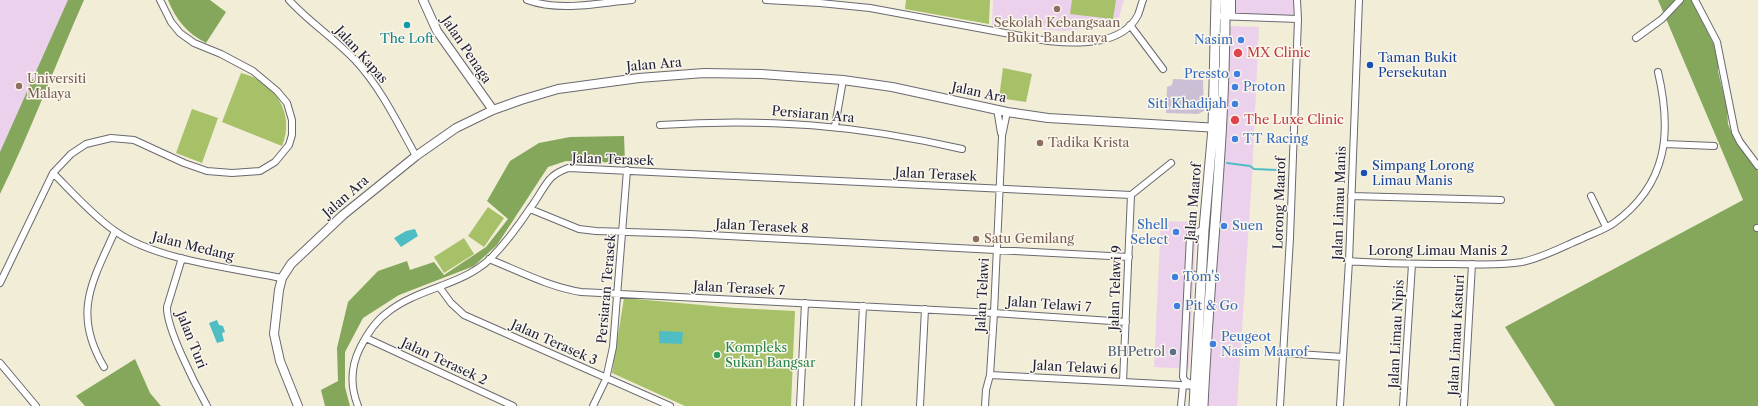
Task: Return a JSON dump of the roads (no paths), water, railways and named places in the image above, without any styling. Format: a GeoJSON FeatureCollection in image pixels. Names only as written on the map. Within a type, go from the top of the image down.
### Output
{"type":"FeatureCollection","features":[{"type":"Feature","properties":{"kind":"main road","name":"Jalan Maarof"},"geometry":{"type":"LineString","coordinates":[[1216,0],[1224,16]]}},
{"type":"Feature","properties":{"kind":"main road","name":"Jalan Maarof"},"geometry":{"type":"LineString","coordinates":[[1194,406],[1199,386],[1209,296],[1225,0]]}},
{"type":"Feature","properties":{"kind":"main road","name":"Jalan Maarof"},"geometry":{"type":"LineString","coordinates":[[1203,406],[1199,386],[1201,280],[1204,229],[1217,128]]}},
{"type":"Feature","properties":{"kind":"street"},"geometry":{"type":"LineString","coordinates":[[0,283],[53,173],[61,163],[78,148],[86,144],[111,138],[134,140],[207,172],[232,173],[260,171],[275,162],[289,145],[292,135],[292,120],[287,103],[277,90],[253,71],[221,54],[194,43],[180,33],[171,22],[160,0]]}},
{"type":"Feature","properties":{"kind":"street","name":"Jalan Kapas"},"geometry":{"type":"LineString","coordinates":[[289,0],[330,36],[375,83],[416,156]]}},
{"type":"Feature","properties":{"kind":"street","name":"Jalan Penaga"},"geometry":{"type":"LineString","coordinates":[[423,0],[437,31],[493,110]]}},
{"type":"Feature","properties":{"kind":"street"},"geometry":{"type":"LineString","coordinates":[[527,0],[536,3],[563,6],[632,0]]}},
{"type":"Feature","properties":{"kind":"street"},"geometry":{"type":"LineString","coordinates":[[766,0],[870,8],[1071,44],[1096,42],[1115,36],[1130,25],[1138,15],[1143,0]]}},
{"type":"Feature","properties":{"kind":"street","name":"Jalan Maarof"},"geometry":{"type":"LineString","coordinates":[[1224,16],[1232,0]]}},
{"type":"Feature","properties":{"kind":"street","name":"Lorong Maarof"},"geometry":{"type":"LineString","coordinates":[[1280,406],[1291,225],[1298,19],[1297,0]]}},
{"type":"Feature","properties":{"kind":"street","name":"Jalan Limau Manis"},"geometry":{"type":"LineString","coordinates":[[1340,406],[1349,262],[1359,0]]}},
{"type":"Feature","properties":{"kind":"street"},"geometry":{"type":"LineString","coordinates":[[1636,38],[1662,20],[1680,0]]}},
{"type":"Feature","properties":{"kind":"street"},"geometry":{"type":"LineString","coordinates":[[1696,0],[1717,42],[1735,132],[1740,142],[1758,166]]}},
{"type":"Feature","properties":{"kind":"street"},"geometry":{"type":"LineString","coordinates":[[1224,16],[1298,19]]}},
{"type":"Feature","properties":{"kind":"street"},"geometry":{"type":"LineString","coordinates":[[1130,25],[1163,69]]}},
{"type":"Feature","properties":{"kind":"street","name":"Lorong Limau Manis 2"},"geometry":{"type":"LineString","coordinates":[[1349,262],[1472,264],[1522,262],[1558,249],[1613,224],[1635,205],[1650,188],[1665,144],[1666,125],[1664,98],[1658,72]]}},
{"type":"Feature","properties":{"kind":"street","name":"Jalan Ara"},"geometry":{"type":"LineString","coordinates":[[298,406],[290,390],[275,343],[275,324],[282,278],[291,264],[343,215],[416,156],[456,128],[493,110],[521,100],[558,89],[639,78],[704,73],[761,74],[843,80],[892,87],[1007,112],[1072,120],[1217,128]]}},
{"type":"Feature","properties":{"kind":"street","name":"Persiaran Ara"},"geometry":{"type":"LineString","coordinates":[[835,126],[843,80]]}},
{"type":"Feature","properties":{"kind":"street","name":"Jalan Telawi"},"geometry":{"type":"LineString","coordinates":[[997,109],[1002,136]]}},
{"type":"Feature","properties":{"kind":"street","name":"Jalan Telawi"},"geometry":{"type":"LineString","coordinates":[[985,406],[986,390],[990,375],[994,313],[1002,136],[1007,112]]}},
{"type":"Feature","properties":{"kind":"street","name":"Persiaran Ara"},"geometry":{"type":"LineString","coordinates":[[660,125],[748,121],[835,126],[885,133],[962,149]]}},
{"type":"Feature","properties":{"kind":"street"},"geometry":{"type":"LineString","coordinates":[[1665,144],[1714,146]]}},
{"type":"Feature","properties":{"kind":"street"},"geometry":{"type":"LineString","coordinates":[[999,189],[1131,195],[1171,163]]}},
{"type":"Feature","properties":{"kind":"street","name":"Jalan Terasek"},"geometry":{"type":"LineString","coordinates":[[358,406],[354,398],[352,372],[354,359],[375,324],[387,312],[408,300],[440,288],[476,270],[490,259],[511,235],[550,179],[560,171],[568,168],[999,189]]}},
{"type":"Feature","properties":{"kind":"street","name":"Persiaran Terasek"},"geometry":{"type":"LineString","coordinates":[[593,406],[606,379],[613,347],[627,170]]}},
{"type":"Feature","properties":{"kind":"street","name":"Jalan Medang"},"geometry":{"type":"LineString","coordinates":[[53,173],[115,231],[132,241],[182,258],[282,278]]}},
{"type":"Feature","properties":{"kind":"street","name":"Jalan Telawi 9"},"geometry":{"type":"LineString","coordinates":[[1123,382],[1131,195]]}},
{"type":"Feature","properties":{"kind":"street"},"geometry":{"type":"LineString","coordinates":[[1351,196],[1502,200]]}},
{"type":"Feature","properties":{"kind":"street"},"geometry":{"type":"LineString","coordinates":[[1591,196],[1606,227]]}},
{"type":"Feature","properties":{"kind":"street","name":"Jalan Terasek 8"},"geometry":{"type":"LineString","coordinates":[[530,209],[579,229],[1129,257]]}},
{"type":"Feature","properties":{"kind":"street"},"geometry":{"type":"LineString","coordinates":[[1199,386],[1185,381],[1183,377],[1190,236],[1204,229]]}},
{"type":"Feature","properties":{"kind":"street"},"geometry":{"type":"LineString","coordinates":[[104,367],[90,340],[87,304],[93,281],[115,231]]}},
{"type":"Feature","properties":{"kind":"street","name":"Jalan Turi"},"geometry":{"type":"LineString","coordinates":[[182,258],[167,307],[167,313],[171,330],[207,406]]}},
{"type":"Feature","properties":{"kind":"street","name":"Jalan Terasek 7"},"geometry":{"type":"LineString","coordinates":[[490,259],[567,290],[618,294],[994,313]]}},
{"type":"Feature","properties":{"kind":"street","name":"Jalan Limau Nipis"},"geometry":{"type":"LineString","coordinates":[[1403,406],[1412,264]]}},
{"type":"Feature","properties":{"kind":"street","name":"Jalan Limau Kasturi"},"geometry":{"type":"LineString","coordinates":[[1464,406],[1472,264]]}},
{"type":"Feature","properties":{"kind":"street"},"geometry":{"type":"LineString","coordinates":[[1188,271],[1201,280]]}},
{"type":"Feature","properties":{"kind":"street","name":"Jalan Terasek 3"},"geometry":{"type":"LineString","coordinates":[[440,288],[451,303],[464,315],[670,406]]}},
{"type":"Feature","properties":{"kind":"street"},"geometry":{"type":"LineString","coordinates":[[800,406],[805,304]]}},
{"type":"Feature","properties":{"kind":"street"},"geometry":{"type":"LineString","coordinates":[[858,406],[863,306]]}},
{"type":"Feature","properties":{"kind":"street"},"geometry":{"type":"LineString","coordinates":[[920,406],[925,309]]}},
{"type":"Feature","properties":{"kind":"street","name":"Jalan Telawi 7"},"geometry":{"type":"LineString","coordinates":[[994,313],[1126,322]]}},
{"type":"Feature","properties":{"kind":"street","name":"Jalan Terasek 2"},"geometry":{"type":"LineString","coordinates":[[366,338],[513,406]]}},
{"type":"Feature","properties":{"kind":"street"},"geometry":{"type":"LineString","coordinates":[[1283,353],[1343,357]]}},
{"type":"Feature","properties":{"kind":"street"},"geometry":{"type":"LineString","coordinates":[[0,363],[36,406]]}},
{"type":"Feature","properties":{"kind":"street","name":"Jalan Telawi 6"},"geometry":{"type":"LineString","coordinates":[[990,375],[1199,386]]}},
{"type":"Feature","properties":{"kind":"street","name":"Jalan Telawi 6"},"geometry":{"type":"LineString","coordinates":[[1159,384],[1180,381],[1183,377]]}},
{"type":"Feature","properties":{"kind":"street"},"geometry":{"type":"LineString","coordinates":[[1181,406],[1183,385]]}},
{"type":"Feature","properties":{"kind":"water"},"geometry":{"type":"Polygon","coordinates":[[[415,229],[418,236],[401,247],[394,238],[406,231],[415,229]]]}},
{"type":"Feature","properties":{"kind":"water"},"geometry":{"type":"Polygon","coordinates":[[[217,320],[219,325],[223,326],[225,332],[222,333],[224,341],[217,343],[209,323],[217,320]]]}},
{"type":"Feature","properties":{"kind":"water"},"geometry":{"type":"Polygon","coordinates":[[[659,331],[683,332],[682,344],[659,343],[659,331]]]}},
{"type":"Feature","properties":{"kind":"waterway"},"geometry":{"type":"LineString","coordinates":[[1227,163],[1250,166],[1254,169],[1277,170],[1281,173]]}},
{"type":"Feature","properties":{"kind":"place","name":"Sekolah Kebangsaan Bukit Bandaraya"},"geometry":{"type":"Point","coordinates":[1057,9]}},
{"type":"Feature","properties":{"kind":"place","name":"The Loft"},"geometry":{"type":"Point","coordinates":[407,25]}},
{"type":"Feature","properties":{"kind":"place","name":"Nasim"},"geometry":{"type":"Point","coordinates":[1241,40]}},
{"type":"Feature","properties":{"kind":"place","name":"MX Clinic"},"geometry":{"type":"Point","coordinates":[1238,53]}},
{"type":"Feature","properties":{"kind":"place","name":"Taman Bukit Persekutan"},"geometry":{"type":"Point","coordinates":[1370,65]}},
{"type":"Feature","properties":{"kind":"place","name":"Pressto"},"geometry":{"type":"Point","coordinates":[1237,74]}},
{"type":"Feature","properties":{"kind":"place","name":"Universiti Malaya"},"geometry":{"type":"Point","coordinates":[19,86]}},
{"type":"Feature","properties":{"kind":"place","name":"Proton"},"geometry":{"type":"Point","coordinates":[1235,87]}},
{"type":"Feature","properties":{"kind":"place","name":"Siti Khadijah"},"geometry":{"type":"Point","coordinates":[1235,104]}},
{"type":"Feature","properties":{"kind":"place","name":"The Luxe Clinic"},"geometry":{"type":"Point","coordinates":[1235,120]}},
{"type":"Feature","properties":{"kind":"place","name":"TT Racing"},"geometry":{"type":"Point","coordinates":[1235,139]}},
{"type":"Feature","properties":{"kind":"place","name":"Tadika Krista"},"geometry":{"type":"Point","coordinates":[1040,143]}},
{"type":"Feature","properties":{"kind":"place","name":"Simpang Lorong Limau Manis"},"geometry":{"type":"Point","coordinates":[1364,173]}},
{"type":"Feature","properties":{"kind":"place","name":"Suen"},"geometry":{"type":"Point","coordinates":[1224,226]}},
{"type":"Feature","properties":{"kind":"place","name":"Shell Select"},"geometry":{"type":"Point","coordinates":[1176,232]}},
{"type":"Feature","properties":{"kind":"place","name":"Satu Gemilang"},"geometry":{"type":"Point","coordinates":[976,239]}},
{"type":"Feature","properties":{"kind":"place","name":"Tom's"},"geometry":{"type":"Point","coordinates":[1175,277]}},
{"type":"Feature","properties":{"kind":"place","name":"Pit & Go"},"geometry":{"type":"Point","coordinates":[1177,306]}},
{"type":"Feature","properties":{"kind":"place","name":"Peugeot Nasim Maarof"},"geometry":{"type":"Point","coordinates":[1213,344]}},
{"type":"Feature","properties":{"kind":"place","name":"BHPetrol"},"geometry":{"type":"Point","coordinates":[1173,352]}},
{"type":"Feature","properties":{"kind":"place","name":"Kompleks Sukan Bangsar"},"geometry":{"type":"Point","coordinates":[717,355]}}]}
